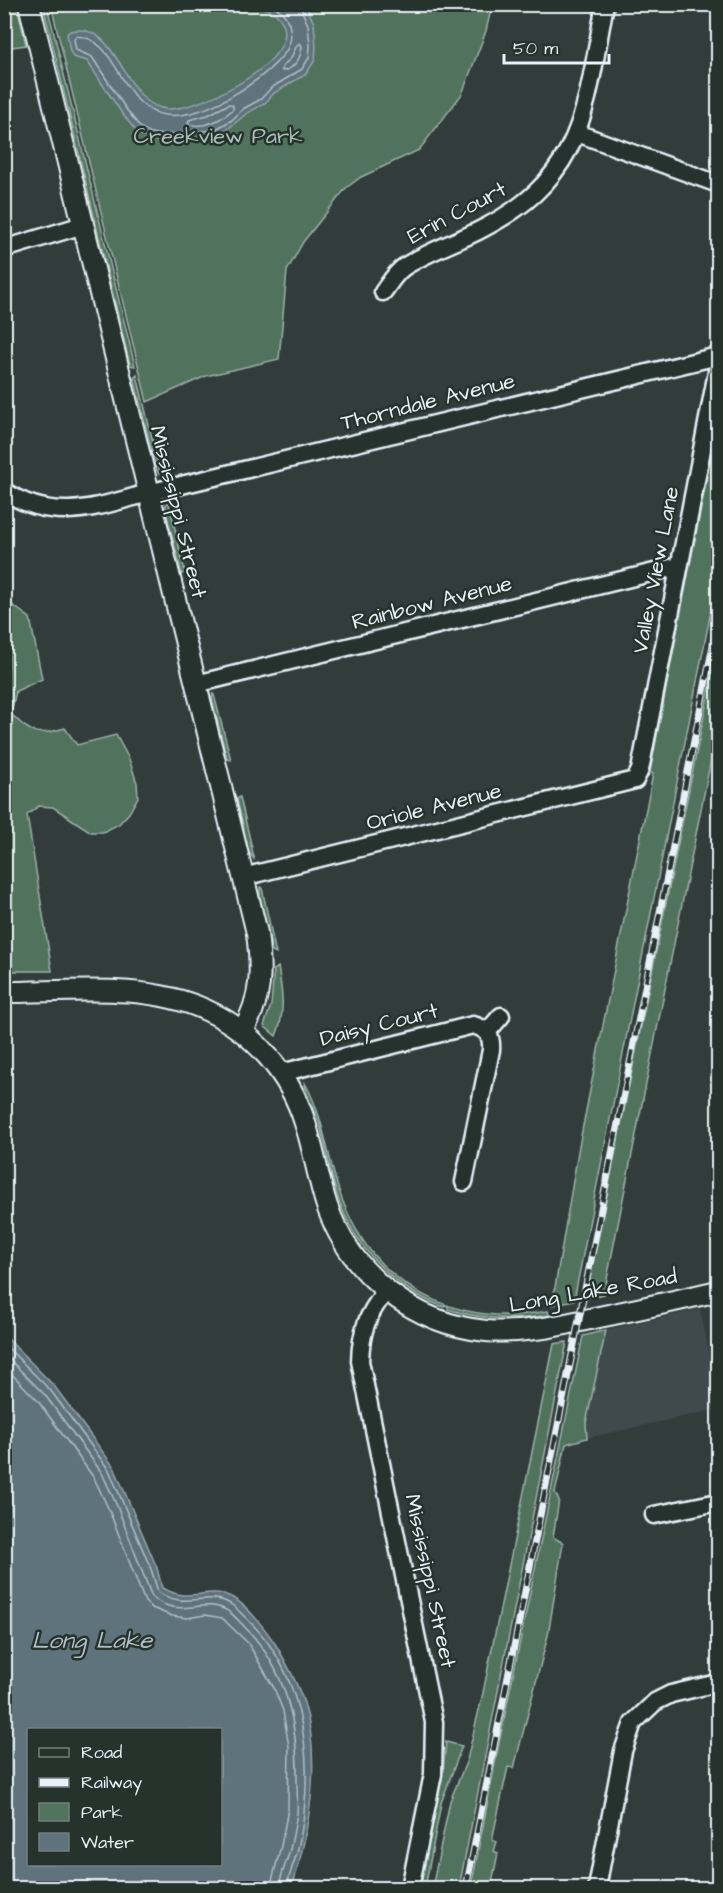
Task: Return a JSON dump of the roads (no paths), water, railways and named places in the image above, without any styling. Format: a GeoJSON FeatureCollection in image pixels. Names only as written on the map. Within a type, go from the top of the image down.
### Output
{"type":"FeatureCollection","features":[{"type":"Feature","properties":{"kind":"street","name":"Mississippi Street"},"geometry":{"type":"LineString","coordinates":[[30,4],[257,933],[261,970],[257,1000],[243,1031]]}},
{"type":"Feature","properties":{"kind":"street","name":"Erin Court"},"geometry":{"type":"LineString","coordinates":[[384,292],[402,268],[514,211],[552,177],[578,133],[586,106],[605,4]]}},
{"type":"Feature","properties":{"kind":"street"},"geometry":{"type":"LineString","coordinates":[[578,133],[718,184]]}},
{"type":"Feature","properties":{"kind":"street"},"geometry":{"type":"LineString","coordinates":[[4,249],[83,225]]}},
{"type":"Feature","properties":{"kind":"street","name":"Thorndale Avenue"},"geometry":{"type":"LineString","coordinates":[[4,491],[34,506],[54,511],[75,511],[718,356]]}},
{"type":"Feature","properties":{"kind":"street","name":"Valley View Lane"},"geometry":{"type":"LineString","coordinates":[[635,780],[640,770],[718,367]]}},
{"type":"Feature","properties":{"kind":"street","name":"Rainbow Avenue"},"geometry":{"type":"LineString","coordinates":[[196,684],[679,566]]}},
{"type":"Feature","properties":{"kind":"street","name":"Oriole Avenue"},"geometry":{"type":"LineString","coordinates":[[243,877],[635,780]]}},
{"type":"Feature","properties":{"kind":"street","name":"Long Lake Road"},"geometry":{"type":"LineString","coordinates":[[4,992],[144,993],[176,999],[206,1009],[243,1031],[281,1073],[305,1121],[328,1208],[338,1231],[356,1259],[386,1291],[412,1307],[454,1325],[486,1331],[521,1332],[718,1292]]}},
{"type":"Feature","properties":{"kind":"street"},"geometry":{"type":"LineString","coordinates":[[464,1182],[491,1050],[492,1040],[488,1031],[501,1016]]}},
{"type":"Feature","properties":{"kind":"street","name":"Daisy Court"},"geometry":{"type":"LineString","coordinates":[[281,1073],[473,1025],[488,1031]]}},
{"type":"Feature","properties":{"kind":"street","name":"Mississippi Street"},"geometry":{"type":"LineString","coordinates":[[386,1291],[374,1306],[365,1324],[360,1361],[434,1722],[433,1774],[410,1888]]}},
{"type":"Feature","properties":{"kind":"street"},"geometry":{"type":"LineString","coordinates":[[654,1515],[718,1502]]}},
{"type":"Feature","properties":{"kind":"street"},"geometry":{"type":"LineString","coordinates":[[597,1888],[623,1751],[633,1723],[655,1702],[671,1694],[718,1683]]}},
{"type":"Feature","properties":{"kind":"water"},"geometry":{"type":"Polygon","coordinates":[[[255,5],[305,5],[314,23],[315,60],[306,74],[274,93],[265,103],[215,136],[162,142],[148,139],[136,131],[121,112],[87,61],[73,57],[70,51],[67,34],[70,31],[87,31],[100,38],[111,50],[140,94],[152,104],[167,109],[183,107],[203,101],[249,77],[268,62],[281,46],[285,30],[276,14],[255,5]]]}},
{"type":"Feature","properties":{"kind":"water","name":"Long Lake"},"geometry":{"type":"Polygon","coordinates":[[[5,1336],[55,1387],[114,1467],[157,1568],[162,1588],[181,1595],[220,1593],[238,1601],[272,1639],[292,1673],[304,1703],[309,1725],[313,1772],[304,1844],[292,1888],[5,1888],[5,1336]]]}},
{"type":"Feature","properties":{"kind":"railway"},"geometry":{"type":"LineString","coordinates":[[466,1888],[718,620]]}},
{"type":"Feature","properties":{"kind":"park label","name":"Creekview Park"},"geometry":{"type":"Point","coordinates":[218,136]}}]}
